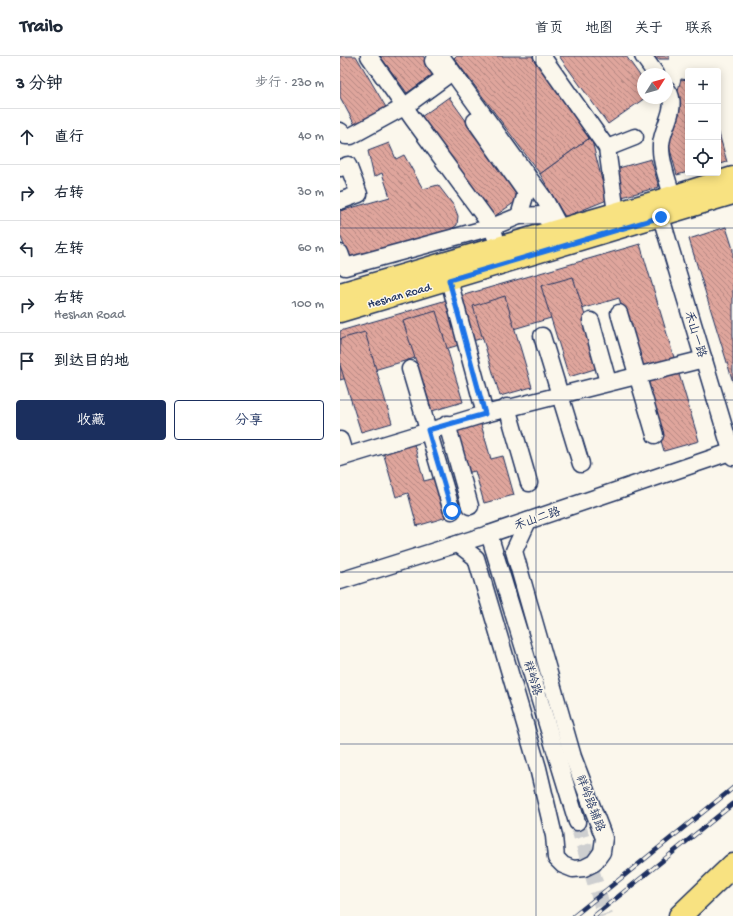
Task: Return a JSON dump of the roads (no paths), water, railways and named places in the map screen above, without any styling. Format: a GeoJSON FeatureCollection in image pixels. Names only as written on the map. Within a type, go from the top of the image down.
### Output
{"type":"FeatureCollection","features":[{"type":"Feature","properties":{"kind":"highway"},"geometry":{"type":"LineString","coordinates":[[680,916],[733,865]]}},
{"type":"Feature","properties":{"kind":"highway"},"geometry":{"type":"LineString","coordinates":[[680,916],[733,873]]}},
{"type":"Feature","properties":{"kind":"main road","name":"Heshan Road"},"geometry":{"type":"LineString","coordinates":[[345,292],[616,213],[733,177]]}},
{"type":"Feature","properties":{"kind":"main road","name":"Heshan Road"},"geometry":{"type":"LineString","coordinates":[[340,312],[661,217],[733,194]]}},
{"type":"Feature","properties":{"kind":"street"},"geometry":{"type":"LineString","coordinates":[[369,56],[404,107],[492,227],[498,247]]}},
{"type":"Feature","properties":{"kind":"street"},"geometry":{"type":"LineString","coordinates":[[340,131],[346,136],[351,136],[404,107],[445,77],[430,56]]}},
{"type":"Feature","properties":{"kind":"street"},"geometry":{"type":"LineString","coordinates":[[441,56],[546,200],[561,229]]}},
{"type":"Feature","properties":{"kind":"street"},"geometry":{"type":"LineString","coordinates":[[542,56],[607,148],[616,213]]}},
{"type":"Feature","properties":{"kind":"street"},"geometry":{"type":"LineString","coordinates":[[643,56],[652,68]]}},
{"type":"Feature","properties":{"kind":"street"},"geometry":{"type":"LineString","coordinates":[[454,92],[526,193],[519,216]]}},
{"type":"Feature","properties":{"kind":"street"},"geometry":{"type":"LineString","coordinates":[[672,104],[661,144],[663,160],[672,196]]}},
{"type":"Feature","properties":{"kind":"street"},"geometry":{"type":"LineString","coordinates":[[607,148],[635,137]]}},
{"type":"Feature","properties":{"kind":"street"},"geometry":{"type":"LineString","coordinates":[[340,168],[348,165],[359,194],[340,201]]}},
{"type":"Feature","properties":{"kind":"street"},"geometry":{"type":"LineString","coordinates":[[345,292],[342,263],[492,227],[519,216],[542,215],[561,229]]}},
{"type":"Feature","properties":{"kind":"street","name":"禾山一路"},"geometry":{"type":"LineString","coordinates":[[661,217],[732,453]]}},
{"type":"Feature","properties":{"kind":"street"},"geometry":{"type":"LineString","coordinates":[[449,280],[485,414]]}},
{"type":"Feature","properties":{"kind":"street"},"geometry":{"type":"LineString","coordinates":[[620,313],[655,435]]}},
{"type":"Feature","properties":{"kind":"street"},"geometry":{"type":"LineString","coordinates":[[591,321],[608,382]]}},
{"type":"Feature","properties":{"kind":"street"},"geometry":{"type":"LineString","coordinates":[[542,336],[581,464]]}},
{"type":"Feature","properties":{"kind":"street"},"geometry":{"type":"LineString","coordinates":[[340,440],[342,457],[507,407],[704,359]]}},
{"type":"Feature","properties":{"kind":"street"},"geometry":{"type":"LineString","coordinates":[[410,369],[452,511]]}},
{"type":"Feature","properties":{"kind":"street"},"geometry":{"type":"LineString","coordinates":[[507,407],[529,483]]}},
{"type":"Feature","properties":{"kind":"street"},"geometry":{"type":"LineString","coordinates":[[447,424],[470,506]]}},
{"type":"Feature","properties":{"kind":"street","name":"禾山二路"},"geometry":{"type":"LineString","coordinates":[[340,581],[489,534],[732,453]]}},
{"type":"Feature","properties":{"kind":"street","name":"祥岭路辅路"},"geometry":{"type":"LineString","coordinates":[[458,544],[476,558],[538,768],[554,836],[556,858],[563,865],[574,869],[584,868],[594,863],[602,852],[604,838],[573,757],[514,551],[528,521]]}},
{"type":"Feature","properties":{"kind":"street","name":"祥岭路"},"geometry":{"type":"LineString","coordinates":[[489,534],[577,822]]}},
{"type":"Feature","properties":{"kind":"tunnel"},"geometry":{"type":"LineString","coordinates":[[577,822],[605,916]]}},
{"type":"Feature","properties":{"kind":"railway"},"geometry":{"type":"LineString","coordinates":[[574,916],[733,788]]}},
{"type":"Feature","properties":{"kind":"railway"},"geometry":{"type":"LineString","coordinates":[[594,916],[733,804]]}}]}
